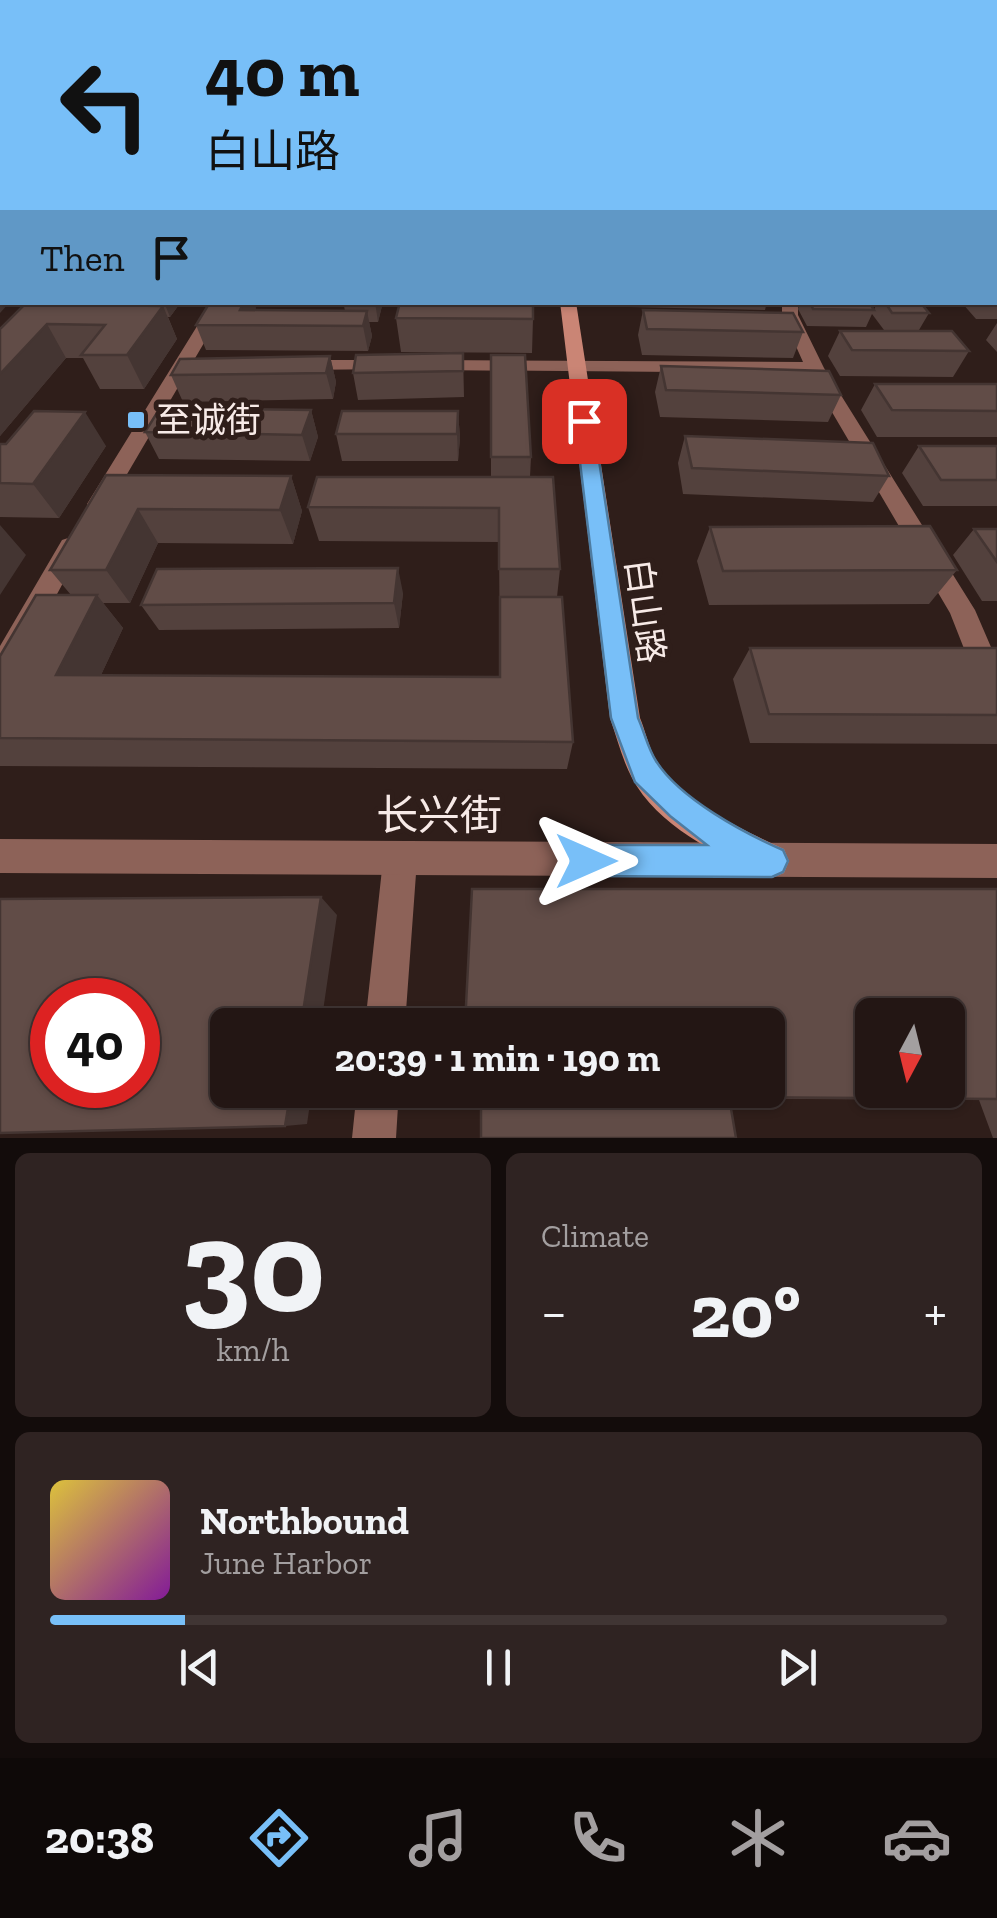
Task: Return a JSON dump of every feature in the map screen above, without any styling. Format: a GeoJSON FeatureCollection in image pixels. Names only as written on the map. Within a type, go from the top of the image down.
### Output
{"type":"FeatureCollection","features":[{"type":"Feature","properties":{"kind":"main road","name":"白山路"},"geometry":{"type":"LineString","coordinates":[[568,305],[625,718],[646,772],[680,806],[726,841],[772,861]]}},
{"type":"Feature","properties":{"kind":"street"},"geometry":{"type":"LineString","coordinates":[[0,672],[70,549],[192,364],[219,305]]}},
{"type":"Feature","properties":{"kind":"street"},"geometry":{"type":"LineString","coordinates":[[790,305],[790,315],[815,368],[962,610],[984,665],[997,686]]}},
{"type":"Feature","properties":{"kind":"street"},"geometry":{"type":"LineString","coordinates":[[279,364],[815,368]]}},
{"type":"Feature","properties":{"kind":"street","name":"长兴街"},"geometry":{"type":"LineString","coordinates":[[0,856],[997,861]]}},
{"type":"Feature","properties":{"kind":"street"},"geometry":{"type":"LineString","coordinates":[[387,1008],[400,860]]}},
{"type":"Feature","properties":{"kind":"street"},"geometry":{"type":"LineString","coordinates":[[374,1138],[376,1108]]}},
{"type":"Feature","properties":{"kind":"building"},"geometry":{"type":"Polygon","coordinates":[[[24,305],[163,306],[127,355],[81,355],[105,325],[47,324],[0,374],[0,329],[24,305]]]}},
{"type":"Feature","properties":{"kind":"building"},"geometry":{"type":"Polygon","coordinates":[[[208,305],[242,305],[240,310],[367,311],[363,326],[196,325],[208,305]]]}},
{"type":"Feature","properties":{"kind":"building"},"geometry":{"type":"Polygon","coordinates":[[[399,305],[533,305],[533,319],[396,318],[399,305]]]}},
{"type":"Feature","properties":{"kind":"building"},"geometry":{"type":"Polygon","coordinates":[[[811,305],[871,305],[874,310],[813,309],[811,305]]]}},
{"type":"Feature","properties":{"kind":"building"},"geometry":{"type":"Polygon","coordinates":[[[887,305],[922,305],[929,313],[892,313],[887,305]]]}},
{"type":"Feature","properties":{"kind":"building"},"geometry":{"type":"Polygon","coordinates":[[[643,310],[793,313],[803,332],[647,329],[643,310]]]}},
{"type":"Feature","properties":{"kind":"building"},"geometry":{"type":"Polygon","coordinates":[[[840,331],[952,331],[969,351],[852,350],[840,331]]]}},
{"type":"Feature","properties":{"kind":"building"},"geometry":{"type":"Polygon","coordinates":[[[463,353],[463,371],[353,373],[356,355],[463,353]]]}},
{"type":"Feature","properties":{"kind":"building"},"geometry":{"type":"Polygon","coordinates":[[[491,355],[525,355],[531,457],[491,457],[491,355]]]}},
{"type":"Feature","properties":{"kind":"building"},"geometry":{"type":"Polygon","coordinates":[[[330,356],[326,373],[171,375],[180,359],[330,356]]]}},
{"type":"Feature","properties":{"kind":"building"},"geometry":{"type":"Polygon","coordinates":[[[661,366],[829,371],[841,395],[666,390],[661,366]]]}},
{"type":"Feature","properties":{"kind":"building"},"geometry":{"type":"Polygon","coordinates":[[[875,384],[997,384],[997,411],[892,410],[875,384]]]}},
{"type":"Feature","properties":{"kind":"building"},"geometry":{"type":"Polygon","coordinates":[[[160,408],[311,410],[302,435],[145,432],[160,408]]]}},
{"type":"Feature","properties":{"kind":"building"},"geometry":{"type":"Polygon","coordinates":[[[34,411],[85,412],[33,484],[0,483],[0,444],[6,444],[34,411]]]}},
{"type":"Feature","properties":{"kind":"building"},"geometry":{"type":"Polygon","coordinates":[[[342,411],[458,411],[457,434],[336,434],[342,411]]]}},
{"type":"Feature","properties":{"kind":"building"},"geometry":{"type":"Polygon","coordinates":[[[685,436],[873,443],[889,476],[692,468],[685,436]]]}},
{"type":"Feature","properties":{"kind":"building"},"geometry":{"type":"Polygon","coordinates":[[[919,446],[997,446],[997,480],[941,480],[919,446]]]}},
{"type":"Feature","properties":{"kind":"building"},"geometry":{"type":"Polygon","coordinates":[[[106,475],[291,476],[280,510],[138,509],[106,570],[50,570],[106,475]]]}},
{"type":"Feature","properties":{"kind":"building"},"geometry":{"type":"Polygon","coordinates":[[[317,477],[553,477],[560,569],[499,569],[499,508],[308,507],[317,477]]]}},
{"type":"Feature","properties":{"kind":"building"},"geometry":{"type":"Polygon","coordinates":[[[930,526],[957,570],[723,571],[710,527],[930,526]]]}},
{"type":"Feature","properties":{"kind":"building"},"geometry":{"type":"Polygon","coordinates":[[[974,529],[997,529],[997,562],[974,529]]]}},
{"type":"Feature","properties":{"kind":"building"},"geometry":{"type":"Polygon","coordinates":[[[398,568],[394,603],[141,605],[157,569],[398,568]]]}},
{"type":"Feature","properties":{"kind":"building"},"geometry":{"type":"Polygon","coordinates":[[[36,595],[97,595],[56,675],[500,677],[500,597],[562,597],[573,742],[0,738],[0,656],[36,595]]]}},
{"type":"Feature","properties":{"kind":"building"},"geometry":{"type":"Polygon","coordinates":[[[750,648],[997,648],[997,715],[769,714],[750,648]]]}},
{"type":"Feature","properties":{"kind":"building"},"geometry":{"type":"Polygon","coordinates":[[[472,889],[997,889],[997,1099],[965,1099],[965,998],[855,998],[855,1098],[785,1097],[785,1008],[466,1008],[472,889]]]}},
{"type":"Feature","properties":{"kind":"building"},"geometry":{"type":"Polygon","coordinates":[[[321,897],[304,1008],[210,1008],[210,1108],[288,1108],[285,1126],[0,1133],[0,899],[321,897]]]}},
{"type":"Feature","properties":{"kind":"building"},"geometry":{"type":"Polygon","coordinates":[[[481,1108],[731,1108],[736,1138],[481,1138],[481,1108]]]}},
{"type":"Feature","properties":{"kind":"place","name":"至诚街"},"geometry":{"type":"Point","coordinates":[136,420]}},
{"type":"Feature","properties":{"kind":"route"},"geometry":{"type":"LineString","coordinates":[[584,421],[625,718],[646,772],[680,806],[726,841],[772,861],[586,861]]}}]}
